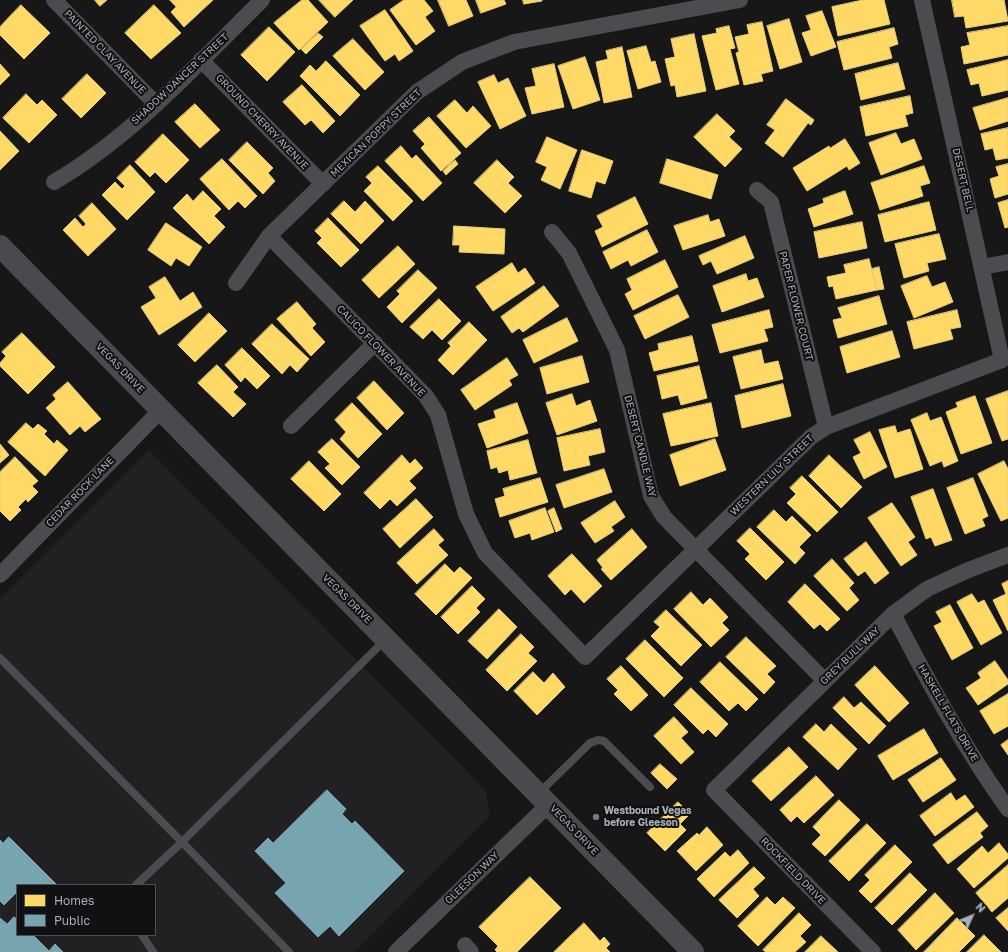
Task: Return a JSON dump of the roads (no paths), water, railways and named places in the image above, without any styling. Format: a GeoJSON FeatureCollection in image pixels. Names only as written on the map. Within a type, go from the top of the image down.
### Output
{"type":"FeatureCollection","features":[{"type":"Feature","properties":{"kind":"main road","name":"VEGAS DRIVE"},"geometry":{"type":"LineString","coordinates":[[0,246],[693,952]]}},
{"type":"Feature","properties":{"kind":"street","name":"PAINTED CLAY AVENUE"},"geometry":{"type":"LineString","coordinates":[[54,0],[156,104]]}},
{"type":"Feature","properties":{"kind":"street","name":"SHADOW DANCER STREET"},"geometry":{"type":"LineString","coordinates":[[54,182],[82,166],[156,104],[262,0]]}},
{"type":"Feature","properties":{"kind":"street","name":"MEXICAN POPPY STREET"},"geometry":{"type":"LineString","coordinates":[[236,283],[269,236],[417,92],[462,62],[514,42],[740,0]]}},
{"type":"Feature","properties":{"kind":"street","name":"DESERT BELL"},"geometry":{"type":"LineString","coordinates":[[922,0],[1002,360]]}},
{"type":"Feature","properties":{"kind":"street","name":"GROUND CHERRY AVENUE"},"geometry":{"type":"LineString","coordinates":[[201,60],[323,184]]}},
{"type":"Feature","properties":{"kind":"street","name":"PAPER FLOWER COURT"},"geometry":{"type":"LineString","coordinates":[[757,190],[771,202],[826,427]]}},
{"type":"Feature","properties":{"kind":"street","name":"DESERT CANDLE WAY"},"geometry":{"type":"LineString","coordinates":[[552,232],[569,252],[617,350],[651,496],[664,517],[825,681]]}},
{"type":"Feature","properties":{"kind":"street","name":"CALICO FLOWER AVENUE"},"geometry":{"type":"LineString","coordinates":[[269,236],[426,396],[438,415],[466,514],[485,553],[585,657]]}},
{"type":"Feature","properties":{"kind":"street"},"geometry":{"type":"LineString","coordinates":[[982,267],[1008,262]]}},
{"type":"Feature","properties":{"kind":"street"},"geometry":{"type":"LineString","coordinates":[[290,426],[375,344]]}},
{"type":"Feature","properties":{"kind":"street","name":"WESTERN LILY STREET"},"geometry":{"type":"LineString","coordinates":[[585,657],[811,437],[826,427],[1002,360]]}},
{"type":"Feature","properties":{"kind":"street","name":"CEDAR ROCK LANE"},"geometry":{"type":"LineString","coordinates":[[2,569],[161,410]]}},
{"type":"Feature","properties":{"kind":"street","name":"GREY BULL WAY"},"geometry":{"type":"LineString","coordinates":[[714,790],[893,614],[927,589],[966,571],[1008,555]]}},
{"type":"Feature","properties":{"kind":"street","name":"HASKELL FLATS DRIVE"},"geometry":{"type":"LineString","coordinates":[[893,614],[937,697],[990,784],[1008,809]]}},
{"type":"Feature","properties":{"kind":"street","name":"ROCKFIELD DRIVE"},"geometry":{"type":"LineString","coordinates":[[714,790],[873,952]]}},
{"type":"Feature","properties":{"kind":"street","name":"GLEESON WAY"},"geometry":{"type":"LineString","coordinates":[[396,952],[543,799]]}},
{"type":"Feature","properties":{"kind":"lane"},"geometry":{"type":"LineString","coordinates":[[137,884],[182,842],[386,639]]}},
{"type":"Feature","properties":{"kind":"lane"},"geometry":{"type":"LineString","coordinates":[[0,658],[289,952]]}},
{"type":"Feature","properties":{"kind":"lane"},"geometry":{"type":"LineString","coordinates":[[543,799],[590,743],[598,740],[604,741],[650,788]]}},
{"type":"Feature","properties":{"kind":"lane"},"geometry":{"type":"LineString","coordinates":[[143,936],[153,952]]}},
{"type":"Feature","properties":{"kind":"place","name":"Westbound Vegas before Gleeson"},"geometry":{"type":"Point","coordinates":[596,817]}}]}
